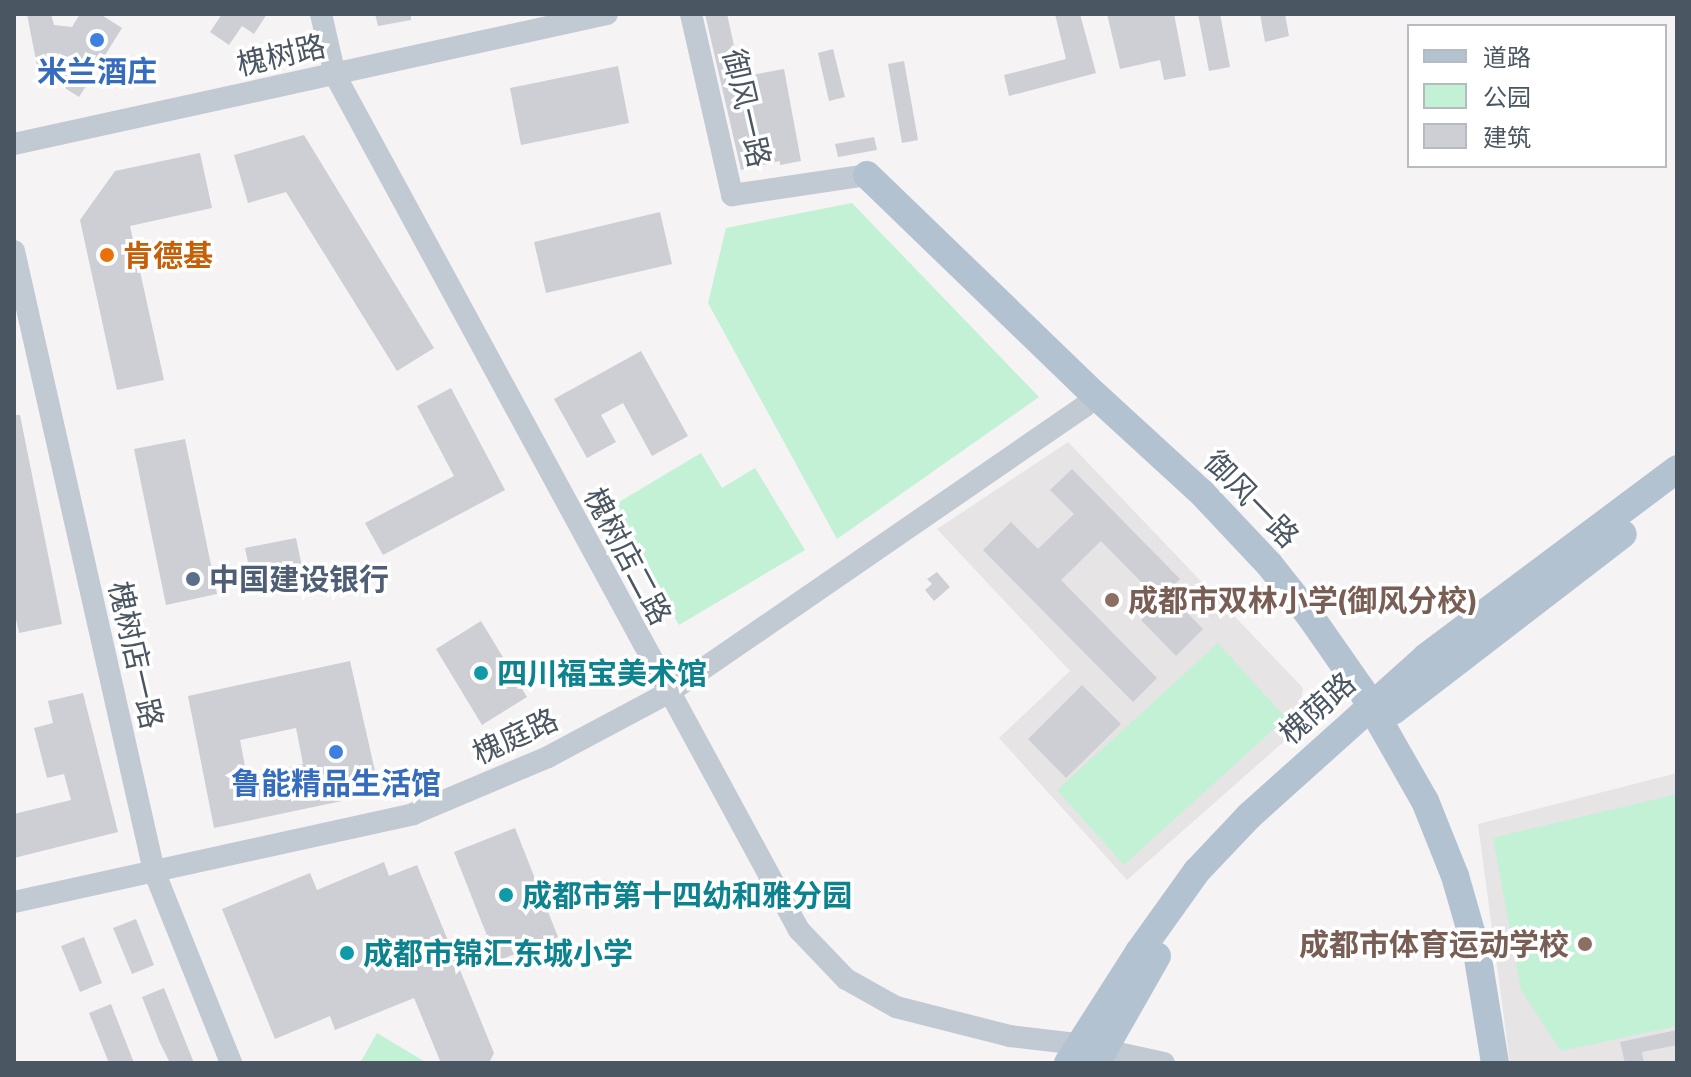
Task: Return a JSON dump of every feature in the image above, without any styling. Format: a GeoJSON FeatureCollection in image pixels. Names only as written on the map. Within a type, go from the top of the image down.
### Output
{"type":"FeatureCollection","features":[{"type":"Feature","properties":{"kind":"main road","name":"御风一路"},"geometry":{"type":"LineString","coordinates":[[858,176],[1090,401],[1202,493],[1269,564],[1425,801],[1455,876],[1477,952],[1495,1063]]}},
{"type":"Feature","properties":{"kind":"main road","name":"槐荫路"},"geometry":{"type":"LineString","coordinates":[[1369,719],[1426,657],[1677,469]]}},
{"type":"Feature","properties":{"kind":"main road","name":"槐荫路"},"geometry":{"type":"LineString","coordinates":[[1086,1055],[1197,871],[1249,816],[1369,719],[1677,493]]}},
{"type":"Feature","properties":{"kind":"main road","name":"御风一路"},"geometry":{"type":"LineString","coordinates":[[1369,719],[1436,879],[1459,958],[1476,1063]]}},
{"type":"Feature","properties":{"kind":"street","name":"槐树店二路"},"geometry":{"type":"LineString","coordinates":[[321,14],[335,75],[799,930],[846,979],[896,1007],[1086,1055],[1164,1063]]}},
{"type":"Feature","properties":{"kind":"street","name":"槐树路"},"geometry":{"type":"LineString","coordinates":[[14,144],[335,75],[362,65],[607,14]]}},
{"type":"Feature","properties":{"kind":"street","name":"御风一路"},"geometry":{"type":"LineString","coordinates":[[691,14],[732,195],[858,176]]}},
{"type":"Feature","properties":{"kind":"street","name":"槐树店一路"},"geometry":{"type":"LineString","coordinates":[[14,251],[154,871],[231,1063]]}},
{"type":"Feature","properties":{"kind":"street","name":"槐庭路"},"geometry":{"type":"LineString","coordinates":[[14,902],[413,814],[548,757],[668,693],[1090,401]]}},
{"type":"Feature","properties":{"kind":"shaded area","name":"成都市双林小学(御风分校)"},"geometry":{"type":"Polygon","coordinates":[[[1068,442],[1303,688],[1297,730],[1127,880],[999,738],[1070,671],[937,529],[1068,442]]]}},
{"type":"Feature","properties":{"kind":"shaded area","name":"成都市体育运动学校"},"geometry":{"type":"Polygon","coordinates":[[[1677,773],[1677,1063],[1510,1063],[1478,824],[1677,773]]]}},
{"type":"Feature","properties":{"kind":"green space"},"geometry":{"type":"Polygon","coordinates":[[[852,203],[1039,397],[837,539],[708,303],[726,228],[852,203]]]}},
{"type":"Feature","properties":{"kind":"green space"},"geometry":{"type":"Polygon","coordinates":[[[701,453],[722,488],[755,468],[805,550],[679,625],[609,508],[701,453]]]}},
{"type":"Feature","properties":{"kind":"green space"},"geometry":{"type":"Polygon","coordinates":[[[1218,643],[1286,718],[1124,865],[1057,790],[1218,643]]]}},
{"type":"Feature","properties":{"kind":"green space","name":"成都市体育运动学校"},"geometry":{"type":"Polygon","coordinates":[[[1677,794],[1677,1026],[1561,1051],[1521,990],[1493,838],[1677,794]]]}},
{"type":"Feature","properties":{"kind":"green space"},"geometry":{"type":"Polygon","coordinates":[[[377,1033],[427,1063],[360,1063],[377,1033]]]}},
{"type":"Feature","properties":{"kind":"building"},"geometry":{"type":"Polygon","coordinates":[[[27,14],[51,14],[54,25],[72,27],[80,14],[100,14],[122,28],[79,97],[38,71],[27,14]]]}},
{"type":"Feature","properties":{"kind":"building"},"geometry":{"type":"Polygon","coordinates":[[[222,14],[267,14],[254,34],[242,26],[229,45],[210,32],[222,14]]]}},
{"type":"Feature","properties":{"kind":"building"},"geometry":{"type":"Polygon","coordinates":[[[375,14],[411,14],[411,20],[378,26],[375,14]]]}},
{"type":"Feature","properties":{"kind":"building"},"geometry":{"type":"Polygon","coordinates":[[[705,14],[727,14],[741,77],[784,69],[801,161],[780,165],[780,161],[741,170],[705,14]]]}},
{"type":"Feature","properties":{"kind":"building"},"geometry":{"type":"Polygon","coordinates":[[[1055,14],[1080,14],[1096,73],[1009,96],[1004,75],[1066,59],[1055,14]]]}},
{"type":"Feature","properties":{"kind":"building"},"geometry":{"type":"Polygon","coordinates":[[[1107,14],[1174,14],[1186,76],[1164,80],[1160,60],[1120,69],[1107,14]]]}},
{"type":"Feature","properties":{"kind":"building"},"geometry":{"type":"Polygon","coordinates":[[[1198,14],[1220,14],[1230,67],[1209,71],[1198,14]]]}},
{"type":"Feature","properties":{"kind":"building"},"geometry":{"type":"Polygon","coordinates":[[[1260,14],[1285,14],[1289,36],[1265,42],[1260,14]]]}},
{"type":"Feature","properties":{"kind":"building"},"geometry":{"type":"Polygon","coordinates":[[[833,49],[845,97],[829,101],[818,53],[833,49]]]}},
{"type":"Feature","properties":{"kind":"building"},"geometry":{"type":"Polygon","coordinates":[[[904,61],[918,140],[902,143],[888,64],[904,61]]]}},
{"type":"Feature","properties":{"kind":"building"},"geometry":{"type":"Polygon","coordinates":[[[618,66],[629,123],[521,145],[510,88],[618,66]]]}},
{"type":"Feature","properties":{"kind":"building"},"geometry":{"type":"Polygon","coordinates":[[[304,135],[434,348],[397,371],[286,192],[248,203],[234,155],[304,135]]]}},
{"type":"Feature","properties":{"kind":"building"},"geometry":{"type":"Polygon","coordinates":[[[874,137],[877,150],[838,157],[835,144],[874,137]]]}},
{"type":"Feature","properties":{"kind":"building"},"geometry":{"type":"Polygon","coordinates":[[[200,153],[212,208],[130,226],[164,380],[117,390],[80,220],[115,171],[200,153]]]}},
{"type":"Feature","properties":{"kind":"building"},"geometry":{"type":"Polygon","coordinates":[[[660,212],[672,264],[546,293],[534,242],[660,212]]]}},
{"type":"Feature","properties":{"kind":"building"},"geometry":{"type":"Polygon","coordinates":[[[641,351],[688,436],[652,456],[623,403],[601,415],[616,442],[587,458],[554,399],[641,351]]]}},
{"type":"Feature","properties":{"kind":"building"},"geometry":{"type":"Polygon","coordinates":[[[451,388],[505,490],[383,555],[365,523],[454,476],[417,406],[451,388]]]}},
{"type":"Feature","properties":{"kind":"building"},"geometry":{"type":"Polygon","coordinates":[[[14,415],[20,415],[62,624],[19,633],[14,610],[14,415]]]}},
{"type":"Feature","properties":{"kind":"building"},"geometry":{"type":"Polygon","coordinates":[[[185,439],[217,594],[166,605],[134,449],[185,439]]]}},
{"type":"Feature","properties":{"kind":"building"},"geometry":{"type":"Polygon","coordinates":[[[1072,469],[1180,579],[1167,592],[1203,629],[1176,656],[1141,620],[1160,601],[1101,541],[1061,580],[1157,678],[1133,702],[983,550],[1011,522],[1038,549],[1074,514],[1050,490],[1072,469]]]}},
{"type":"Feature","properties":{"kind":"building"},"geometry":{"type":"Polygon","coordinates":[[[296,538],[304,576],[253,587],[245,548],[296,538]]]}},
{"type":"Feature","properties":{"kind":"building"},"geometry":{"type":"Polygon","coordinates":[[[937,572],[950,587],[934,601],[925,590],[932,584],[927,579],[937,572]]]}},
{"type":"Feature","properties":{"kind":"building","name":"四川福宝美术馆"},"geometry":{"type":"Polygon","coordinates":[[[481,621],[527,697],[482,725],[436,649],[481,621]]]}},
{"type":"Feature","properties":{"kind":"building","name":"鲁能精品生活馆"},"geometry":{"type":"Polygon","coordinates":[[[350,661],[380,793],[214,828],[188,696],[350,661]],[[296,728],[240,740],[247,777],[303,764],[296,728]]]}},
{"type":"Feature","properties":{"kind":"building"},"geometry":{"type":"Polygon","coordinates":[[[1082,685],[1121,724],[1066,778],[1028,739],[1082,685]]]}},
{"type":"Feature","properties":{"kind":"building"},"geometry":{"type":"Polygon","coordinates":[[[83,693],[118,832],[14,858],[14,814],[71,800],[64,774],[47,778],[34,728],[53,723],[48,701],[83,693]]]}},
{"type":"Feature","properties":{"kind":"building","name":"成都市第十四幼和雅分园"},"geometry":{"type":"Polygon","coordinates":[[[515,828],[558,937],[497,961],[454,852],[515,828]]]}},
{"type":"Feature","properties":{"kind":"building","name":"成都市锦汇东城小学"},"geometry":{"type":"Polygon","coordinates":[[[384,862],[389,876],[417,865],[494,1053],[489,1063],[441,1063],[414,998],[335,1030],[330,1016],[275,1039],[222,909],[310,873],[317,890],[384,862]]]}},
{"type":"Feature","properties":{"kind":"building"},"geometry":{"type":"Polygon","coordinates":[[[136,919],[154,965],[132,974],[113,928],[136,919]]]}},
{"type":"Feature","properties":{"kind":"building"},"geometry":{"type":"Polygon","coordinates":[[[84,937],[102,983],[80,992],[61,946],[84,937]]]}},
{"type":"Feature","properties":{"kind":"building"},"geometry":{"type":"Polygon","coordinates":[[[164,988],[194,1063],[170,1063],[160,1043],[142,997],[164,988]]]}},
{"type":"Feature","properties":{"kind":"building"},"geometry":{"type":"Polygon","coordinates":[[[111,1004],[134,1063],[109,1063],[89,1013],[111,1004]]]}},
{"type":"Feature","properties":{"kind":"building"},"geometry":{"type":"Polygon","coordinates":[[[1677,1030],[1677,1045],[1642,1052],[1644,1063],[1625,1063],[1620,1042],[1677,1030]]]}},
{"type":"Feature","properties":{"kind":"place","name":"米兰酒庄"},"geometry":{"type":"Point","coordinates":[97,40]}},
{"type":"Feature","properties":{"kind":"place","name":"肯德基"},"geometry":{"type":"Point","coordinates":[107,255]}},
{"type":"Feature","properties":{"kind":"place","name":"中国建设银行"},"geometry":{"type":"Point","coordinates":[193,579]}},
{"type":"Feature","properties":{"kind":"place","name":"成都市双林小学(御风分校)"},"geometry":{"type":"Point","coordinates":[1112,600]}},
{"type":"Feature","properties":{"kind":"place","name":"四川福宝美术馆"},"geometry":{"type":"Point","coordinates":[481,673]}},
{"type":"Feature","properties":{"kind":"place","name":"鲁能精品生活馆"},"geometry":{"type":"Point","coordinates":[336,752]}},
{"type":"Feature","properties":{"kind":"place","name":"成都市第十四幼和雅分园"},"geometry":{"type":"Point","coordinates":[506,895]}},
{"type":"Feature","properties":{"kind":"place","name":"成都市体育运动学校"},"geometry":{"type":"Point","coordinates":[1585,944]}},
{"type":"Feature","properties":{"kind":"place","name":"成都市锦汇东城小学"},"geometry":{"type":"Point","coordinates":[347,953]}}]}
